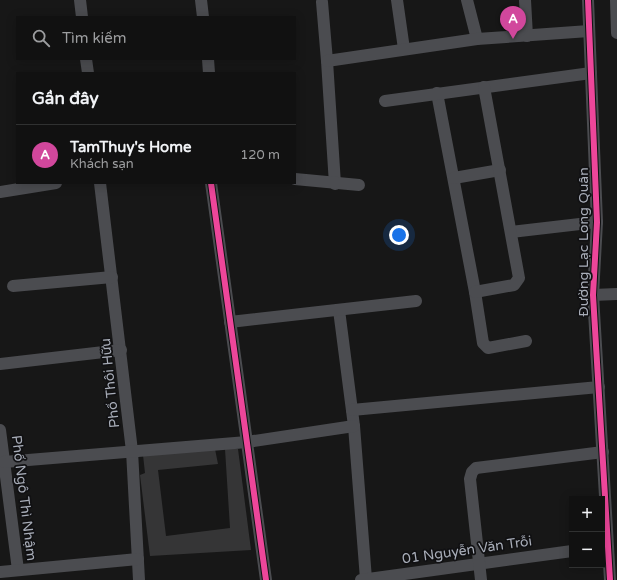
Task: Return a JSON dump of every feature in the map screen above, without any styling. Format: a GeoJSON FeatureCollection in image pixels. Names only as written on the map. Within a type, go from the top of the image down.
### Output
{"type":"FeatureCollection","features":[{"type":"Feature","properties":{"kind":"street"},"geometry":{"type":"LineString","coordinates":[[80,0],[82,16]]}},
{"type":"Feature","properties":{"kind":"street"},"geometry":{"type":"LineString","coordinates":[[201,0],[203,16]]}},
{"type":"Feature","properties":{"kind":"street"},"geometry":{"type":"LineString","coordinates":[[397,0],[404,49]]}},
{"type":"Feature","properties":{"kind":"street"},"geometry":{"type":"LineString","coordinates":[[467,0],[477,39]]}},
{"type":"Feature","properties":{"kind":"street"},"geometry":{"type":"LineString","coordinates":[[525,0],[526,36]]}},
{"type":"Feature","properties":{"kind":"street","name":"Đường Lạc Long Quân"},"geometry":{"type":"LineString","coordinates":[[588,0],[597,222],[593,295],[599,387],[605,532]]}},
{"type":"Feature","properties":{"kind":"street"},"geometry":{"type":"LineString","coordinates":[[616,0],[617,33]]}},
{"type":"Feature","properties":{"kind":"street"},"geometry":{"type":"LineString","coordinates":[[322,2],[335,184]]}},
{"type":"Feature","properties":{"kind":"street"},"geometry":{"type":"LineString","coordinates":[[327,61],[477,39],[589,31]]}},
{"type":"Feature","properties":{"kind":"street"},"geometry":{"type":"LineString","coordinates":[[86,60],[88,72]]}},
{"type":"Feature","properties":{"kind":"street"},"geometry":{"type":"LineString","coordinates":[[208,60],[209,72]]}},
{"type":"Feature","properties":{"kind":"street"},"geometry":{"type":"LineString","coordinates":[[385,101],[591,73]]}},
{"type":"Feature","properties":{"kind":"street"},"geometry":{"type":"LineString","coordinates":[[475,292],[514,285],[517,282],[519,273],[484,87]]}},
{"type":"Feature","properties":{"kind":"street"},"geometry":{"type":"LineString","coordinates":[[437,93],[475,292],[483,344],[485,347],[526,341]]}},
{"type":"Feature","properties":{"kind":"street"},"geometry":{"type":"LineString","coordinates":[[454,178],[500,170]]}},
{"type":"Feature","properties":{"kind":"street"},"geometry":{"type":"LineString","coordinates":[[296,179],[335,184],[359,185]]}},
{"type":"Feature","properties":{"kind":"street"},"geometry":{"type":"LineString","coordinates":[[0,192],[50,184]]}},
{"type":"Feature","properties":{"kind":"street","name":"Phố Thôi Hữu"},"geometry":{"type":"LineString","coordinates":[[100,184],[132,451],[139,580]]}},
{"type":"Feature","properties":{"kind":"street"},"geometry":{"type":"LineString","coordinates":[[211,184],[266,580]]}},
{"type":"Feature","properties":{"kind":"street"},"geometry":{"type":"LineString","coordinates":[[511,232],[597,222]]}},
{"type":"Feature","properties":{"kind":"street"},"geometry":{"type":"LineString","coordinates":[[13,286],[112,277]]}},
{"type":"Feature","properties":{"kind":"street"},"geometry":{"type":"LineString","coordinates":[[593,295],[617,294]]}},
{"type":"Feature","properties":{"kind":"street"},"geometry":{"type":"LineString","coordinates":[[230,322],[416,301]]}},
{"type":"Feature","properties":{"kind":"street"},"geometry":{"type":"LineString","coordinates":[[339,310],[354,426],[364,580]]}},
{"type":"Feature","properties":{"kind":"street"},"geometry":{"type":"LineString","coordinates":[[0,364],[121,350]]}},
{"type":"Feature","properties":{"kind":"street"},"geometry":{"type":"LineString","coordinates":[[352,410],[599,387]]}},
{"type":"Feature","properties":{"kind":"street"},"geometry":{"type":"LineString","coordinates":[[4,462],[247,442],[354,426]]}},
{"type":"Feature","properties":{"kind":"street","name":"Phố Ngô Thì Nhậm"},"geometry":{"type":"LineString","coordinates":[[0,430],[18,570]]}},
{"type":"Feature","properties":{"kind":"street"},"geometry":{"type":"LineString","coordinates":[[481,580],[470,479],[474,469],[602,452]]}},
{"type":"Feature","properties":{"kind":"street","name":"Đường Lạc Long Quân"},"geometry":{"type":"LineString","coordinates":[[605,547],[610,580]]}},
{"type":"Feature","properties":{"kind":"street","name":"01 Nguyễn Văn Trỗi"},"geometry":{"type":"LineString","coordinates":[[364,580],[569,551]]}},
{"type":"Feature","properties":{"kind":"street"},"geometry":{"type":"LineString","coordinates":[[0,572],[138,559]]}},
{"type":"Feature","properties":{"kind":"building"},"geometry":{"type":"Polygon","coordinates":[[[214,444],[218,464],[158,470],[166,536],[230,528],[225,449],[238,449],[251,550],[150,556],[140,475],[145,473],[143,455],[214,444]]]}},
{"type":"Feature","properties":{"kind":"cycle path"},"geometry":{"type":"LineString","coordinates":[[588,0],[597,222],[593,295],[610,580]]}},
{"type":"Feature","properties":{"kind":"cycle path"},"geometry":{"type":"LineString","coordinates":[[211,184],[266,580]]}},
{"type":"Feature","properties":{"kind":"place","name":"TamThuy's Home"},"geometry":{"type":"Point","coordinates":[513,39]}}]}
